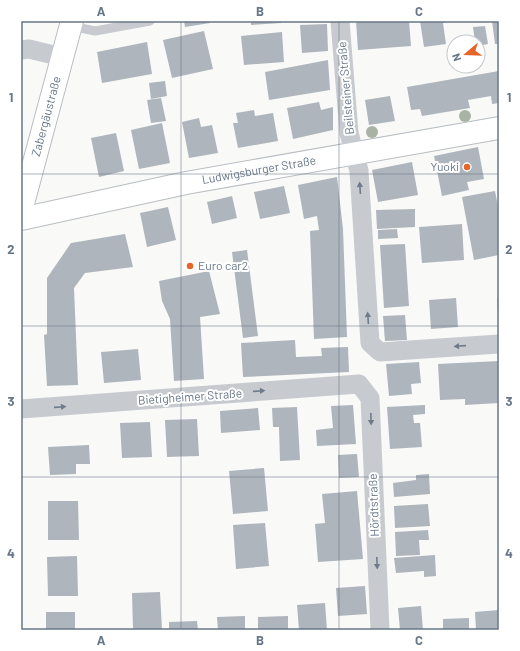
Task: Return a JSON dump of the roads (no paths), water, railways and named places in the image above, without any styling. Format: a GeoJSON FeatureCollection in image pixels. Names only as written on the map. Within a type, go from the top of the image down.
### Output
{"type":"FeatureCollection","features":[{"type":"Feature","properties":{"kind":"main road","name":"Zabergäustraße"},"geometry":{"type":"LineString","coordinates":[[21,211],[71,24]]}},
{"type":"Feature","properties":{"kind":"main road","name":"Ludwigsburger Straße"},"geometry":{"type":"LineString","coordinates":[[21,219],[186,183],[499,128]]}},
{"type":"Feature","properties":{"kind":"street","name":"Beilsteiner Straße"},"geometry":{"type":"LineString","coordinates":[[340,21],[349,133],[354,154]]}},
{"type":"Feature","properties":{"kind":"street"},"geometry":{"type":"LineString","coordinates":[[21,50],[29,49],[62,57]]}},
{"type":"Feature","properties":{"kind":"street"},"geometry":{"type":"LineString","coordinates":[[354,154],[359,171],[370,344],[380,352],[499,344]]}},
{"type":"Feature","properties":{"kind":"street","name":"Bietigheimer Straße"},"geometry":{"type":"LineString","coordinates":[[21,410],[359,384]]}},
{"type":"Feature","properties":{"kind":"street","name":"Hördtstraße"},"geometry":{"type":"LineString","coordinates":[[359,384],[370,398],[380,630]]}},
{"type":"Feature","properties":{"kind":"lane"},"geometry":{"type":"LineString","coordinates":[[71,24],[95,31],[150,21]]}},
{"type":"Feature","properties":{"kind":"place","name":"Yuoki"},"geometry":{"type":"Point","coordinates":[467,167]}},
{"type":"Feature","properties":{"kind":"place","name":"Euro car2"},"geometry":{"type":"Point","coordinates":[190,266]}}]}
